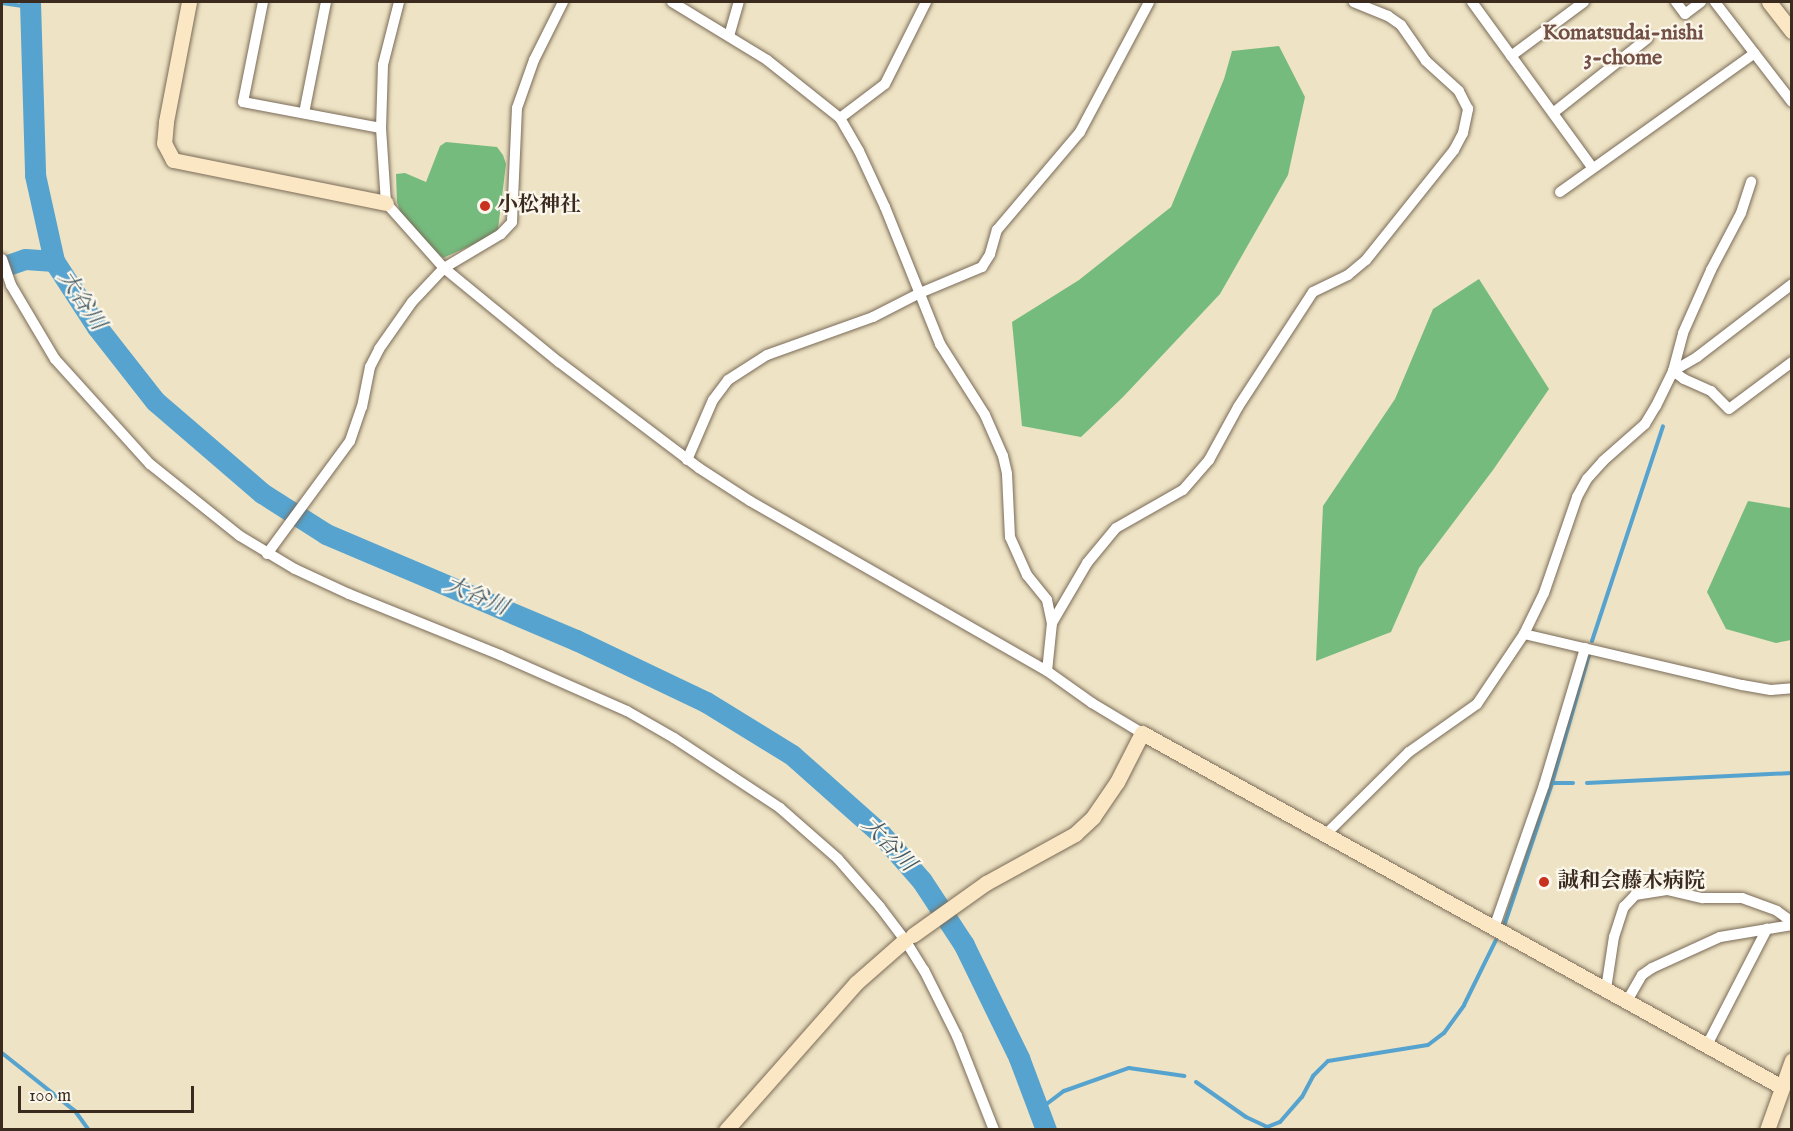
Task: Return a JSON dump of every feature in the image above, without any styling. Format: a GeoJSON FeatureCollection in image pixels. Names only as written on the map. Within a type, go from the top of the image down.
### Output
{"type":"FeatureCollection","features":[{"type":"Feature","properties":{"kind":"street"},"geometry":{"type":"LineString","coordinates":[[189,2],[166,122],[164,143],[173,160],[386,203],[444,268],[687,460],[750,501],[1047,671],[1092,703],[1142,733],[1787,1089]]}},
{"type":"Feature","properties":{"kind":"street"},"geometry":{"type":"LineString","coordinates":[[263,2],[243,102],[381,128]]}},
{"type":"Feature","properties":{"kind":"street"},"geometry":{"type":"LineString","coordinates":[[304,113],[326,2]]}},
{"type":"Feature","properties":{"kind":"street"},"geometry":{"type":"LineString","coordinates":[[386,203],[381,128],[383,65],[399,2]]}},
{"type":"Feature","properties":{"kind":"street"},"geometry":{"type":"LineString","coordinates":[[269,551],[350,441],[362,407],[370,368],[379,349],[412,302],[444,268],[501,234],[512,222],[517,108],[534,60],[563,2]]}},
{"type":"Feature","properties":{"kind":"street"},"geometry":{"type":"LineString","coordinates":[[672,2],[767,60],[840,118],[885,207],[940,344],[996,435],[1007,474],[1010,537],[1027,575],[1047,600],[1052,623],[1047,671]]}},
{"type":"Feature","properties":{"kind":"street"},"geometry":{"type":"LineString","coordinates":[[729,36],[739,2]]}},
{"type":"Feature","properties":{"kind":"street"},"geometry":{"type":"LineString","coordinates":[[840,118],[885,84],[926,2]]}},
{"type":"Feature","properties":{"kind":"street"},"geometry":{"type":"LineString","coordinates":[[687,460],[713,400],[728,380],[767,355],[873,317],[920,293],[982,267],[990,254],[997,230],[1080,132],[1149,2]]}},
{"type":"Feature","properties":{"kind":"street"},"geometry":{"type":"LineString","coordinates":[[1052,623],[1087,563],[1116,528],[1183,490],[1209,460],[1238,407],[1313,292],[1348,275],[1366,260],[1454,150],[1463,133],[1468,109],[1459,91],[1426,61],[1401,26],[1388,16],[1354,2]]}},
{"type":"Feature","properties":{"kind":"street"},"geometry":{"type":"LineString","coordinates":[[1474,2],[1592,167]]}},
{"type":"Feature","properties":{"kind":"street"},"geometry":{"type":"LineString","coordinates":[[1511,56],[1584,2]]}},
{"type":"Feature","properties":{"kind":"street"},"geometry":{"type":"LineString","coordinates":[[1676,2],[1685,14],[1701,2]]}},
{"type":"Feature","properties":{"kind":"street"},"geometry":{"type":"LineString","coordinates":[[1715,2],[1791,102]]}},
{"type":"Feature","properties":{"kind":"street"},"geometry":{"type":"LineString","coordinates":[[1769,2],[1791,31]]}},
{"type":"Feature","properties":{"kind":"street"},"geometry":{"type":"LineString","coordinates":[[1553,114],[1648,38]]}},
{"type":"Feature","properties":{"kind":"street"},"geometry":{"type":"LineString","coordinates":[[1560,192],[1755,53]]}},
{"type":"Feature","properties":{"kind":"street"},"geometry":{"type":"LineString","coordinates":[[1325,835],[1408,752],[1477,704],[1524,634],[1544,593],[1577,497],[1587,479],[1603,461],[1645,424],[1673,371],[1683,333],[1711,270],[1741,213],[1750,182]]}},
{"type":"Feature","properties":{"kind":"street"},"geometry":{"type":"LineString","coordinates":[[2,259],[11,285],[55,359],[102,414],[150,464],[240,536],[349,594],[500,655],[627,711],[674,738],[780,808],[838,859],[909,938],[957,1036],[994,1130]]}},
{"type":"Feature","properties":{"kind":"street"},"geometry":{"type":"LineString","coordinates":[[1673,371],[1697,357],[1791,284]]}},
{"type":"Feature","properties":{"kind":"street"},"geometry":{"type":"LineString","coordinates":[[1673,371],[1684,379],[1711,391],[1729,409],[1788,365],[1791,378]]}},
{"type":"Feature","properties":{"kind":"street"},"geometry":{"type":"LineString","coordinates":[[1524,634],[1742,685],[1771,690],[1791,688]]}},
{"type":"Feature","properties":{"kind":"street"},"geometry":{"type":"LineString","coordinates":[[1494,928],[1544,785],[1585,648]]}},
{"type":"Feature","properties":{"kind":"street"},"geometry":{"type":"LineString","coordinates":[[726,1130],[856,983],[909,938],[986,884],[1075,834],[1093,817],[1117,782],[1142,733]]}},
{"type":"Feature","properties":{"kind":"street"},"geometry":{"type":"LineString","coordinates":[[1605,989],[1614,937],[1624,907],[1635,895],[1667,890],[1702,898],[1742,898],[1778,911],[1791,924]]}},
{"type":"Feature","properties":{"kind":"street"},"geometry":{"type":"LineString","coordinates":[[1627,1001],[1642,975],[1652,968],[1720,937],[1791,924]]}},
{"type":"Feature","properties":{"kind":"street"},"geometry":{"type":"LineString","coordinates":[[1707,1045],[1767,929]]}},
{"type":"Feature","properties":{"kind":"street"},"geometry":{"type":"LineString","coordinates":[[1767,1130],[1787,1089],[1791,1060]]}},
{"type":"Feature","properties":{"kind":"green space"},"geometry":{"type":"Polygon","coordinates":[[[1279,46],[1305,97],[1288,175],[1220,294],[1123,397],[1081,437],[1022,426],[1012,322],[1079,280],[1171,207],[1224,79],[1232,51],[1279,46]]]}},
{"type":"Feature","properties":{"kind":"green space"},"geometry":{"type":"Polygon","coordinates":[[[446,142],[497,147],[506,164],[498,229],[492,236],[443,258],[403,220],[397,202],[396,174],[405,173],[426,182],[440,146],[446,142]]]}},
{"type":"Feature","properties":{"kind":"green space"},"geometry":{"type":"Polygon","coordinates":[[[1479,279],[1549,389],[1493,470],[1419,568],[1391,632],[1316,661],[1323,506],[1395,399],[1433,309],[1479,279]]]}},
{"type":"Feature","properties":{"kind":"green space"},"geometry":{"type":"Polygon","coordinates":[[[1748,501],[1791,508],[1791,640],[1776,643],[1726,629],[1707,592],[1748,501]]]}},
{"type":"Feature","properties":{"kind":"waterway","name":"大谷川"},"geometry":{"type":"LineString","coordinates":[[30,2],[35,175],[54,261],[97,327],[155,401],[262,493],[326,534],[576,640],[706,702],[792,755],[881,834],[922,881],[964,945],[1019,1058],[1046,1130]]}},
{"type":"Feature","properties":{"kind":"waterway"},"geometry":{"type":"LineString","coordinates":[[2,3],[30,7]]}},
{"type":"Feature","properties":{"kind":"waterway"},"geometry":{"type":"LineString","coordinates":[[2,267],[25,259],[54,261]]}},
{"type":"Feature","properties":{"kind":"waterway"},"geometry":{"type":"LineString","coordinates":[[1592,641],[1663,426]]}},
{"type":"Feature","properties":{"kind":"waterway"},"geometry":{"type":"LineString","coordinates":[[1552,783],[1589,655]]}},
{"type":"Feature","properties":{"kind":"waterway"},"geometry":{"type":"LineString","coordinates":[[1587,783],[1792,773]]}},
{"type":"Feature","properties":{"kind":"waterway"},"geometry":{"type":"LineString","coordinates":[[1504,926],[1552,783],[1573,783]]}},
{"type":"Feature","properties":{"kind":"waterway"},"geometry":{"type":"LineString","coordinates":[[1196,1082],[1246,1117],[1267,1127],[1280,1122],[1302,1097],[1313,1076],[1328,1061],[1428,1045],[1444,1033],[1464,1005],[1496,940]]}},
{"type":"Feature","properties":{"kind":"waterway"},"geometry":{"type":"LineString","coordinates":[[2,1053],[75,1111],[89,1130]]}},
{"type":"Feature","properties":{"kind":"waterway"},"geometry":{"type":"LineString","coordinates":[[1040,1109],[1064,1091],[1129,1068],[1184,1076]]}},
{"type":"Feature","properties":{"kind":"place","name":"小松神社"},"geometry":{"type":"Point","coordinates":[485,206]}},
{"type":"Feature","properties":{"kind":"place","name":"誠和会藤木病院"},"geometry":{"type":"Point","coordinates":[1544,882]}},
{"type":"Feature","properties":{"kind":"district","name":"Komatsudai-nishi 3-chome"},"geometry":{"type":"Point","coordinates":[1623,46]}}]}
